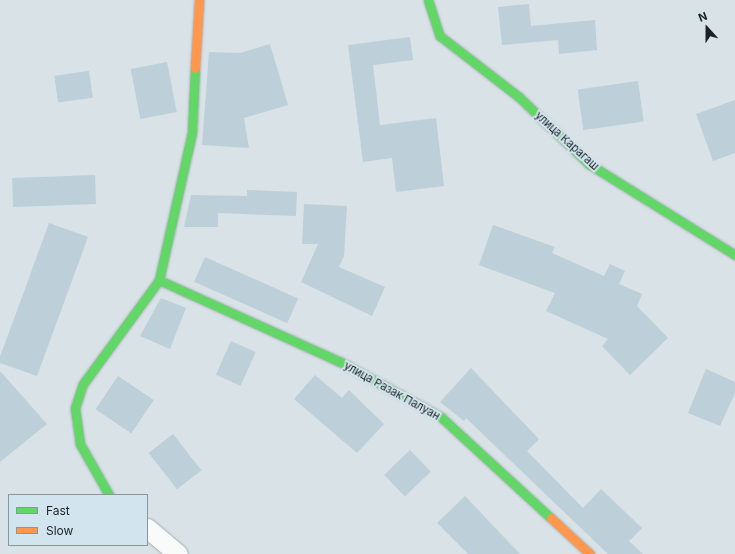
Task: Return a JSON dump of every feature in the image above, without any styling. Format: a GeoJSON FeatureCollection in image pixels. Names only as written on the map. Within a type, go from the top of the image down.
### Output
{"type":"FeatureCollection","features":[{"type":"Feature","properties":{"kind":"street"},"geometry":{"type":"LineString","coordinates":[[108,494],[80,444],[75,408],[83,384],[159,280],[192,132],[199,0]]}},
{"type":"Feature","properties":{"kind":"street","name":"улица Карагаш"},"geometry":{"type":"LineString","coordinates":[[428,0],[432,22],[440,36],[519,97],[589,164],[735,255]]}},
{"type":"Feature","properties":{"kind":"street","name":"улица Разак Палуан"},"geometry":{"type":"LineString","coordinates":[[159,280],[341,362],[441,417],[590,554]]}},
{"type":"Feature","properties":{"kind":"street"},"geometry":{"type":"LineString","coordinates":[[148,529],[178,554]]}},
{"type":"Feature","properties":{"kind":"building"},"geometry":{"type":"Polygon","coordinates":[[[529,4],[531,26],[595,20],[597,50],[559,54],[558,40],[502,45],[498,7],[529,4]]]}},
{"type":"Feature","properties":{"kind":"building"},"geometry":{"type":"Polygon","coordinates":[[[410,37],[413,60],[373,65],[380,125],[436,118],[444,186],[396,192],[392,158],[363,162],[348,45],[410,37]]]}},
{"type":"Feature","properties":{"kind":"building"},"geometry":{"type":"Polygon","coordinates":[[[270,44],[288,105],[244,118],[249,148],[202,145],[209,52],[240,53],[270,44]]]}},
{"type":"Feature","properties":{"kind":"building"},"geometry":{"type":"Polygon","coordinates":[[[167,62],[177,112],[140,119],[131,69],[167,62]]]}},
{"type":"Feature","properties":{"kind":"building"},"geometry":{"type":"Polygon","coordinates":[[[89,71],[93,98],[58,103],[54,76],[89,71]]]}},
{"type":"Feature","properties":{"kind":"building"},"geometry":{"type":"Polygon","coordinates":[[[638,81],[644,122],[583,130],[578,89],[638,81]]]}},
{"type":"Feature","properties":{"kind":"building"},"geometry":{"type":"Polygon","coordinates":[[[735,100],[735,153],[713,161],[696,114],[735,100]]]}},
{"type":"Feature","properties":{"kind":"building"},"geometry":{"type":"Polygon","coordinates":[[[95,175],[96,204],[13,207],[12,178],[95,175]]]}},
{"type":"Feature","properties":{"kind":"building"},"geometry":{"type":"Polygon","coordinates":[[[247,190],[297,192],[296,216],[218,213],[218,227],[184,227],[191,195],[247,196],[247,190]]]}},
{"type":"Feature","properties":{"kind":"building"},"geometry":{"type":"Polygon","coordinates":[[[304,204],[347,206],[344,256],[339,267],[385,287],[372,316],[301,282],[318,244],[302,244],[304,204]]]}},
{"type":"Feature","properties":{"kind":"building"},"geometry":{"type":"Polygon","coordinates":[[[49,223],[88,237],[37,376],[0,363],[0,357],[49,223]]]}},
{"type":"Feature","properties":{"kind":"building"},"geometry":{"type":"Polygon","coordinates":[[[493,225],[555,247],[552,253],[604,276],[610,264],[625,271],[619,284],[642,294],[637,306],[668,338],[630,375],[602,346],[608,339],[546,311],[555,293],[479,265],[493,225]]]}},
{"type":"Feature","properties":{"kind":"building"},"geometry":{"type":"Polygon","coordinates":[[[205,257],[298,298],[287,323],[194,282],[205,257]]]}},
{"type":"Feature","properties":{"kind":"building"},"geometry":{"type":"Polygon","coordinates":[[[161,298],[186,308],[170,349],[140,336],[161,298]]]}},
{"type":"Feature","properties":{"kind":"building"},"geometry":{"type":"Polygon","coordinates":[[[231,341],[256,352],[241,386],[216,375],[231,341]]]}},
{"type":"Feature","properties":{"kind":"building"},"geometry":{"type":"Polygon","coordinates":[[[471,368],[539,439],[527,451],[583,508],[601,489],[642,528],[629,541],[643,554],[608,554],[466,418],[464,421],[440,402],[471,368]]]}},
{"type":"Feature","properties":{"kind":"building"},"geometry":{"type":"Polygon","coordinates":[[[706,369],[735,382],[735,393],[720,426],[688,413],[706,369]]]}},
{"type":"Feature","properties":{"kind":"building"},"geometry":{"type":"Polygon","coordinates":[[[0,371],[47,424],[0,462],[0,371]]]}},
{"type":"Feature","properties":{"kind":"building"},"geometry":{"type":"Polygon","coordinates":[[[315,375],[342,398],[349,390],[384,424],[357,453],[294,399],[315,375]]]}},
{"type":"Feature","properties":{"kind":"building"},"geometry":{"type":"Polygon","coordinates":[[[118,376],[154,400],[131,433],[96,409],[118,376]]]}},
{"type":"Feature","properties":{"kind":"building"},"geometry":{"type":"Polygon","coordinates":[[[173,434],[201,470],[177,489],[149,453],[173,434]]]}},
{"type":"Feature","properties":{"kind":"building"},"geometry":{"type":"Polygon","coordinates":[[[410,450],[431,472],[405,497],[384,475],[410,450]]]}},
{"type":"Feature","properties":{"kind":"building"},"geometry":{"type":"Polygon","coordinates":[[[465,496],[520,554],[468,554],[437,523],[465,496]]]}},
{"type":"Feature","properties":{"kind":"traffic: fast"},"geometry":{"type":"LineString","coordinates":[[428,0],[440,36],[519,97],[589,164],[735,255]]}},
{"type":"Feature","properties":{"kind":"traffic: fast"},"geometry":{"type":"LineString","coordinates":[[108,494],[80,444],[75,408],[83,384],[159,280],[192,132],[195,68]]}},
{"type":"Feature","properties":{"kind":"traffic: fast"},"geometry":{"type":"LineString","coordinates":[[159,280],[341,362],[441,417],[551,518]]}},
{"type":"Feature","properties":{"kind":"traffic: slow"},"geometry":{"type":"LineString","coordinates":[[195,68],[199,0]]}},
{"type":"Feature","properties":{"kind":"traffic: slow"},"geometry":{"type":"LineString","coordinates":[[551,518],[590,554]]}}]}
